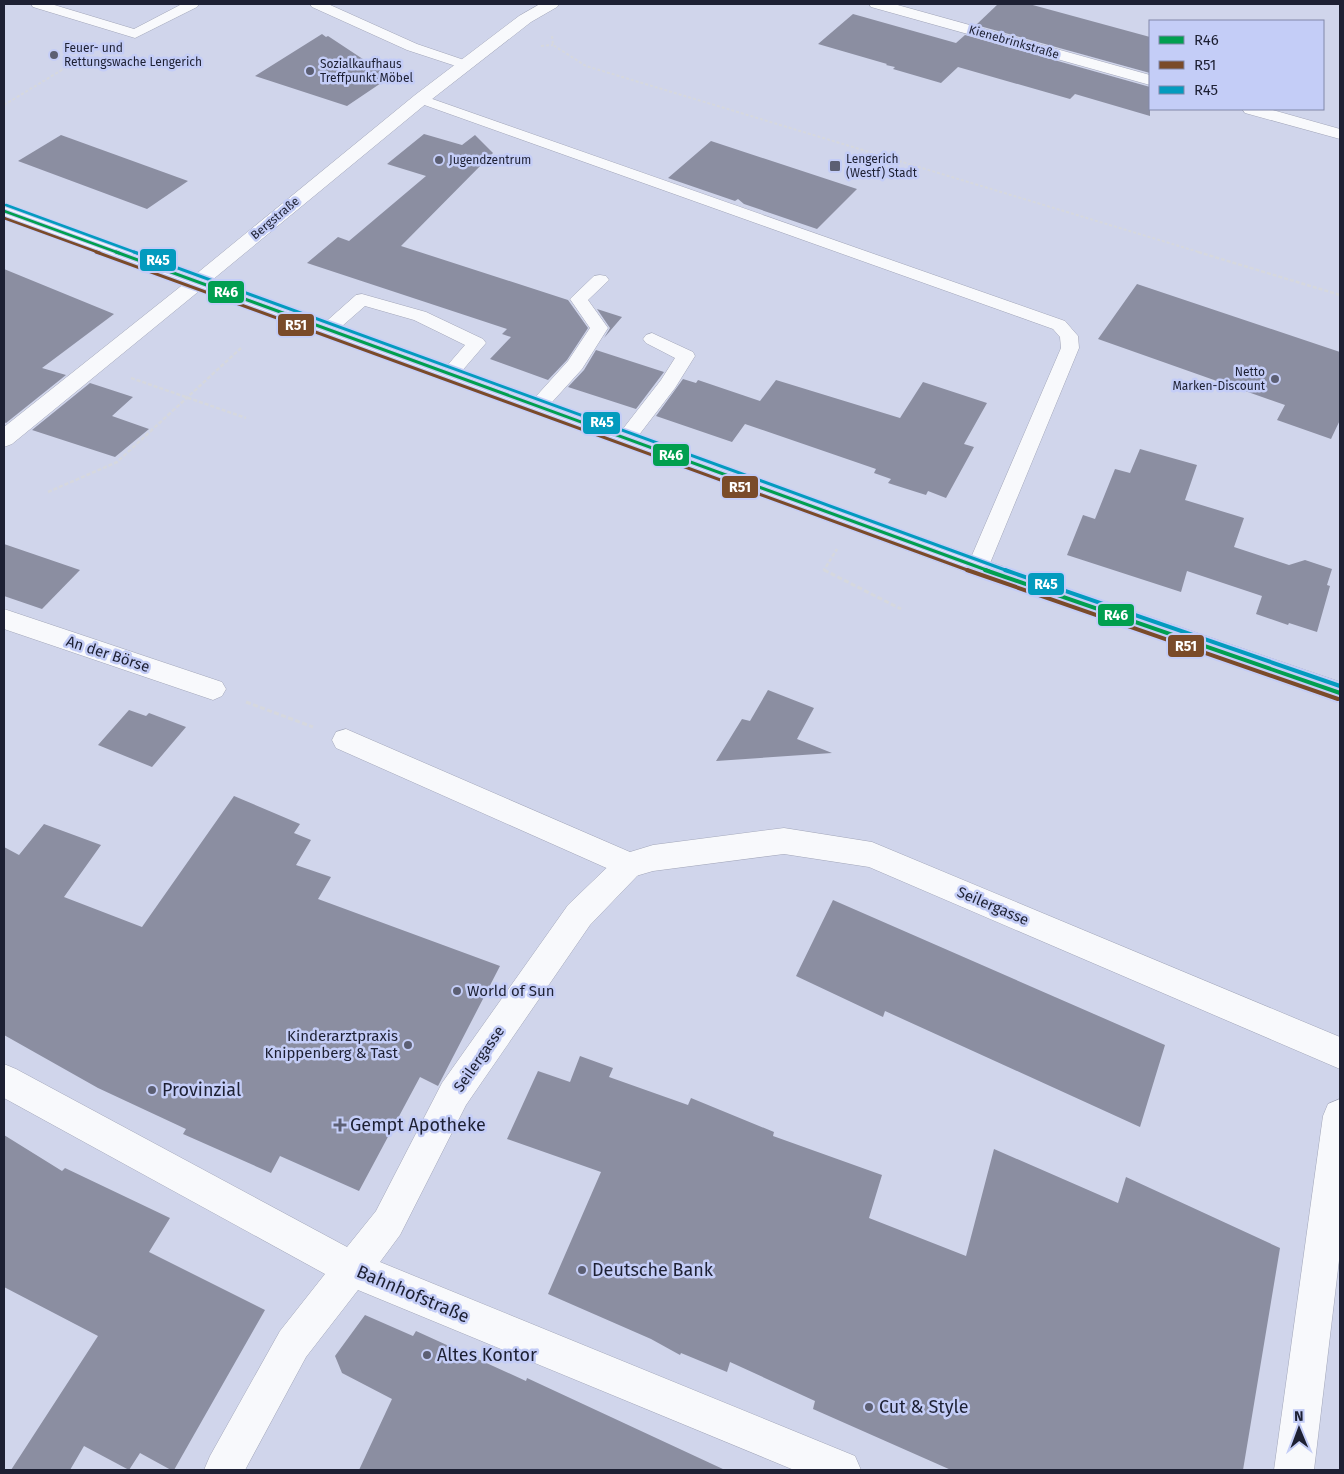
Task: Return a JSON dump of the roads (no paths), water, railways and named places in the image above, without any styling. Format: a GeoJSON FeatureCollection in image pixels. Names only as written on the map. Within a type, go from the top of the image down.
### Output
{"type":"FeatureCollection","features":[{"type":"Feature","properties":{"kind":"street","name":"Bergstraße"},"geometry":{"type":"LineString","coordinates":[[4,439],[420,99],[525,19],[551,4]]}},
{"type":"Feature","properties":{"kind":"street","name":"Kienebrinkstraße"},"geometry":{"type":"LineString","coordinates":[[877,4],[1149,80]]}},
{"type":"Feature","properties":{"kind":"street"},"geometry":{"type":"LineString","coordinates":[[1255,110],[1340,134]]}},
{"type":"Feature","properties":{"kind":"street"},"geometry":{"type":"LineString","coordinates":[[4,211],[978,567],[1340,693]]}},
{"type":"Feature","properties":{"kind":"street","name":"An der Börse"},"geometry":{"type":"LineString","coordinates":[[4,619],[213,689]]}},
{"type":"Feature","properties":{"kind":"street"},"geometry":{"type":"LineString","coordinates":[[346,740],[629,866]]}},
{"type":"Feature","properties":{"kind":"street","name":"Seilergasse"},"geometry":{"type":"LineString","coordinates":[[224,1470],[293,1344],[388,1223],[454,1094],[579,915],[629,866],[653,858],[784,841],[872,855],[1340,1053]]}},
{"type":"Feature","properties":{"kind":"street","name":"Bahnhofstraße"},"geometry":{"type":"LineString","coordinates":[[4,1080],[352,1269],[841,1470]]}},
{"type":"Feature","properties":{"kind":"street"},"geometry":{"type":"LineString","coordinates":[[1294,1470],[1340,1116]]}},
{"type":"Feature","properties":{"kind":"lane"},"geometry":{"type":"LineString","coordinates":[[38,4],[135,34],[192,4]]}},
{"type":"Feature","properties":{"kind":"lane"},"geometry":{"type":"LineString","coordinates":[[316,4],[412,47],[465,65]]}},
{"type":"Feature","properties":{"kind":"lane"},"geometry":{"type":"LineString","coordinates":[[420,99],[1059,325],[1069,336],[1070,348],[978,567]]}},
{"type":"Feature","properties":{"kind":"lane"},"geometry":{"type":"LineString","coordinates":[[537,406],[575,365],[599,328],[578,299],[600,280]]}},
{"type":"Feature","properties":{"kind":"lane"},"geometry":{"type":"LineString","coordinates":[[327,330],[362,299],[420,316],[477,343],[448,374]]}},
{"type":"Feature","properties":{"kind":"lane"},"geometry":{"type":"LineString","coordinates":[[625,439],[668,384],[686,356],[652,339]]}},
{"type":"Feature","properties":{"kind":"place","name":"Feuer- und Rettungswache Lengerich"},"geometry":{"type":"Point","coordinates":[54,55]}},
{"type":"Feature","properties":{"kind":"place","name":"Sozialkaufhaus Treffpunkt Möbel"},"geometry":{"type":"Point","coordinates":[310,71]}},
{"type":"Feature","properties":{"kind":"place","name":"Jugendzentrum"},"geometry":{"type":"Point","coordinates":[439,160]}},
{"type":"Feature","properties":{"kind":"place","name":"Lengerich (Westf) Stadt"},"geometry":{"type":"Point","coordinates":[835,166]}},
{"type":"Feature","properties":{"kind":"place","name":"Netto Marken-Discount"},"geometry":{"type":"Point","coordinates":[1275,379]}},
{"type":"Feature","properties":{"kind":"place","name":"World of Sun"},"geometry":{"type":"Point","coordinates":[457,991]}},
{"type":"Feature","properties":{"kind":"place","name":"Kinderarztpraxis Knippenberg & Tast"},"geometry":{"type":"Point","coordinates":[408,1045]}},
{"type":"Feature","properties":{"kind":"place","name":"Provinzial"},"geometry":{"type":"Point","coordinates":[152,1090]}},
{"type":"Feature","properties":{"kind":"place","name":"Gempt Apotheke"},"geometry":{"type":"Point","coordinates":[340,1125]}},
{"type":"Feature","properties":{"kind":"place","name":"Deutsche Bank"},"geometry":{"type":"Point","coordinates":[582,1270]}},
{"type":"Feature","properties":{"kind":"place","name":"Altes Kontor"},"geometry":{"type":"Point","coordinates":[427,1355]}},
{"type":"Feature","properties":{"kind":"place","name":"Cut & Style"},"geometry":{"type":"Point","coordinates":[869,1407]}}]}
